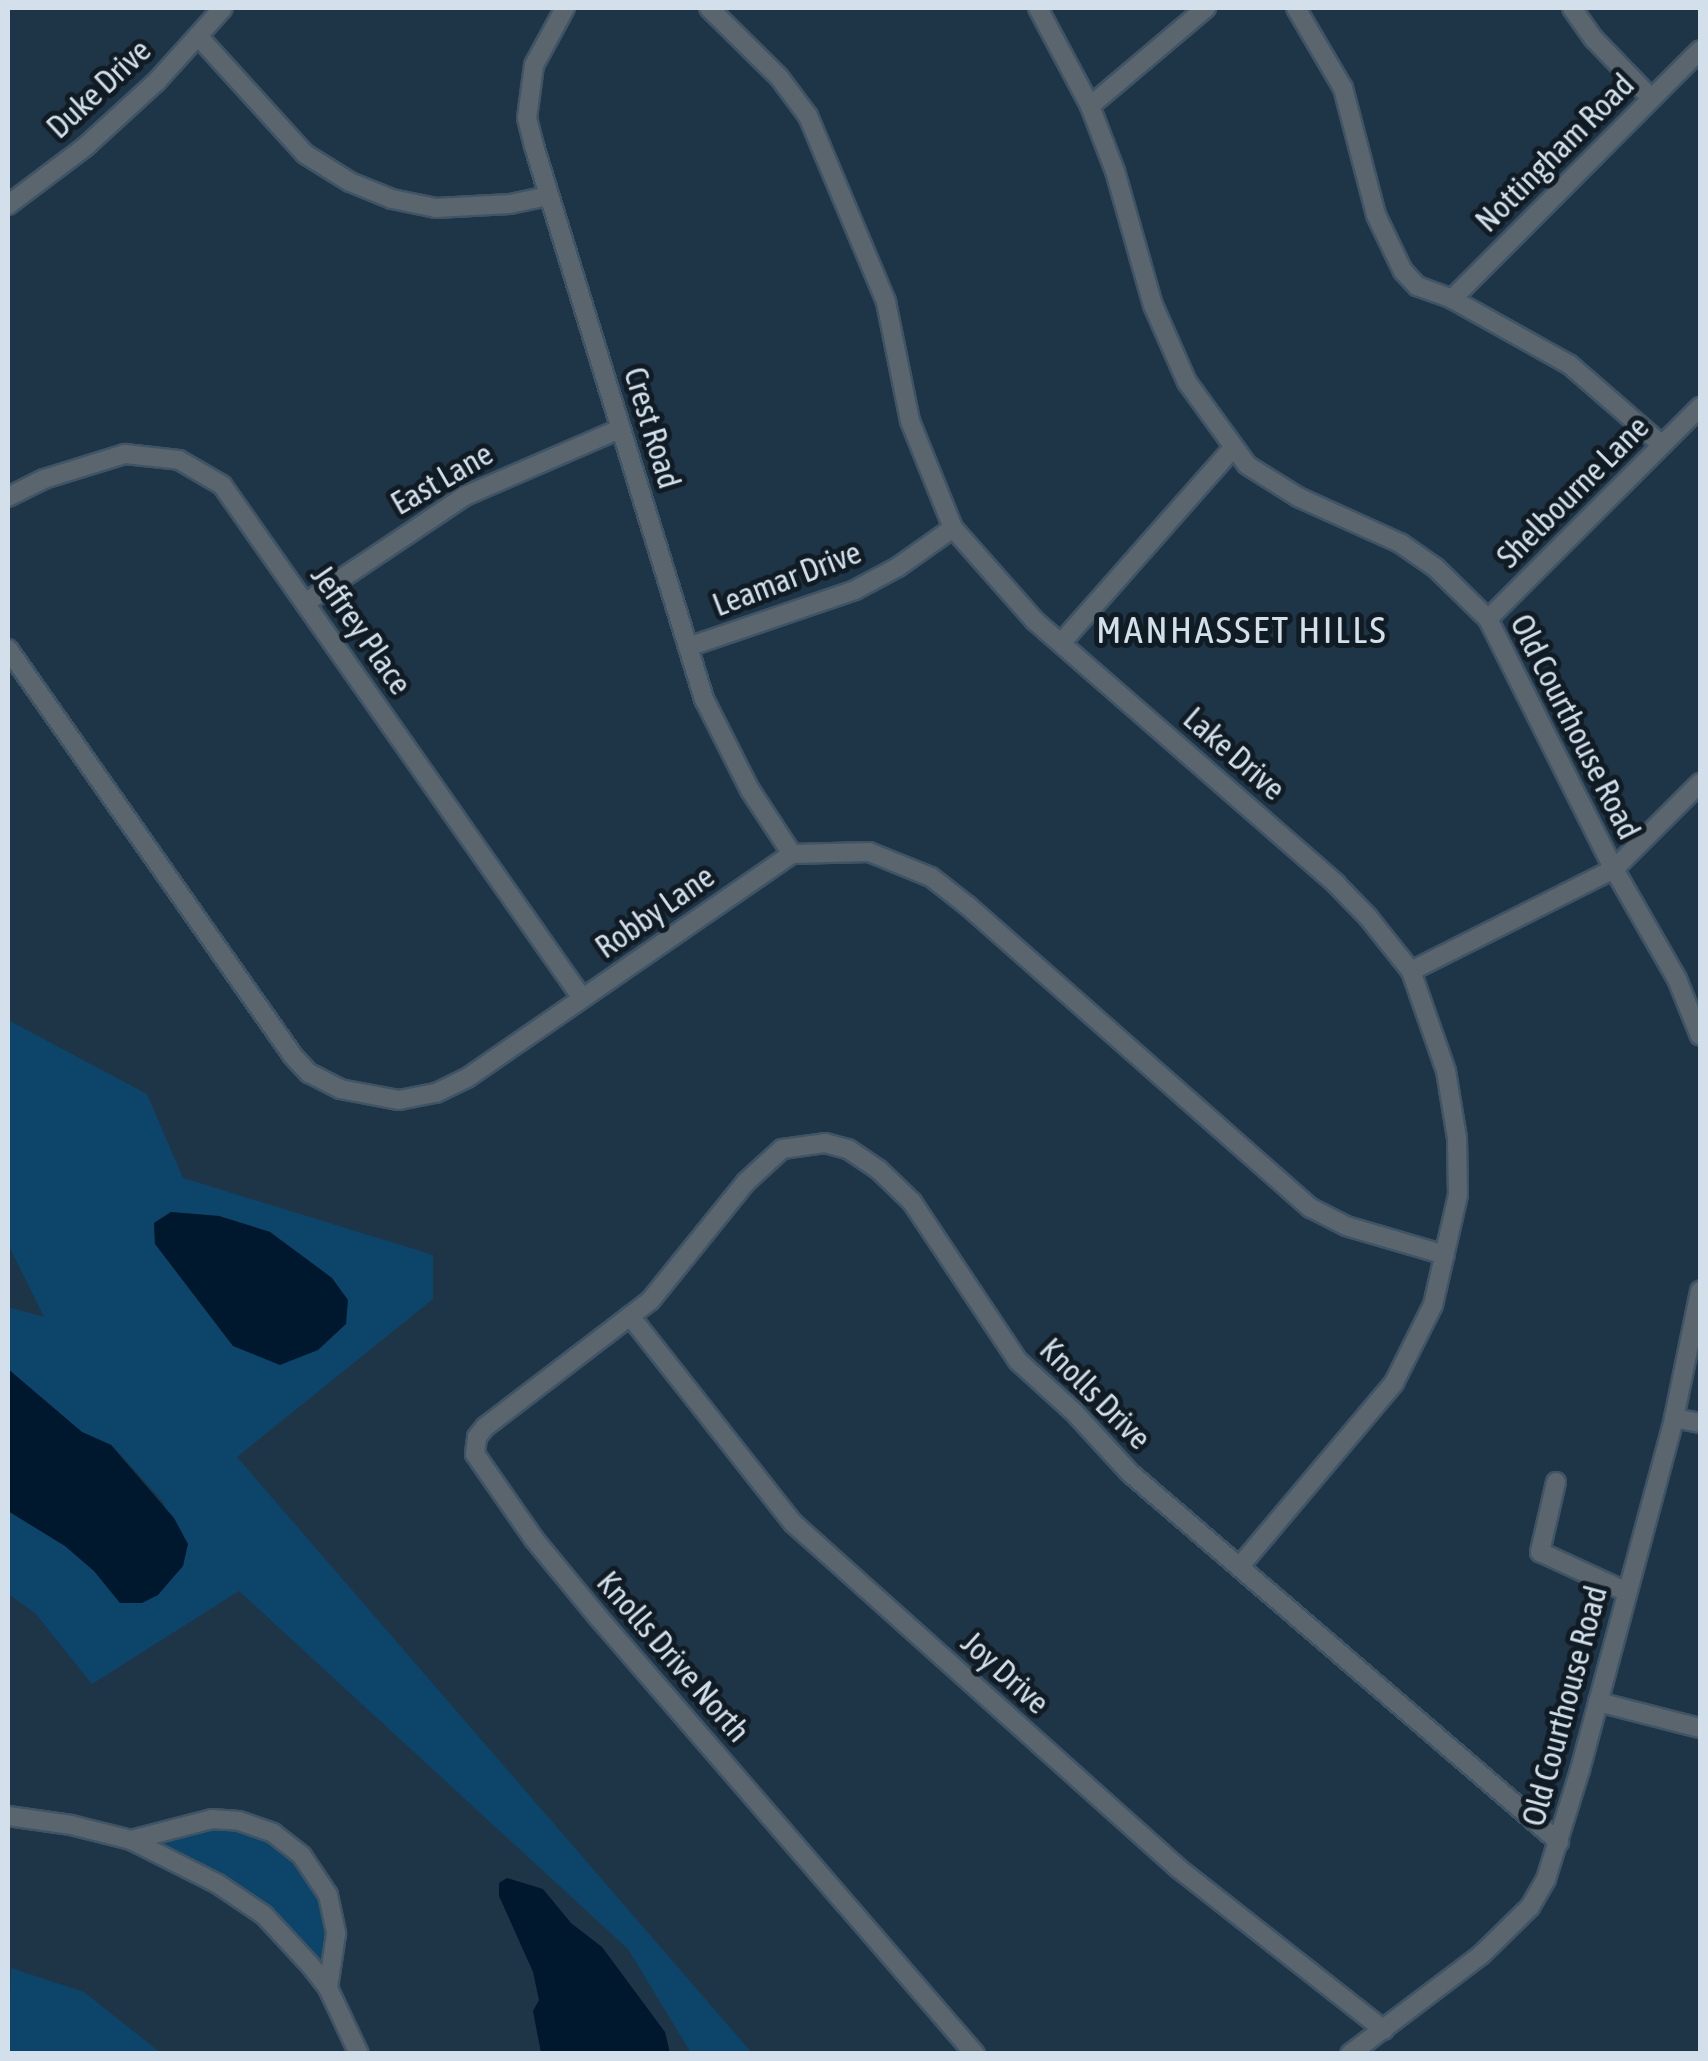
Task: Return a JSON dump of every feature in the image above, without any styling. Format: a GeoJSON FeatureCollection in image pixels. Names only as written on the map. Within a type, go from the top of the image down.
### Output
{"type":"FeatureCollection","features":[{"type":"Feature","properties":{"kind":"street","name":"Duke Drive"},"geometry":{"type":"LineString","coordinates":[[8,205],[85,146],[158,80],[223,8]]}},
{"type":"Feature","properties":{"kind":"street","name":"Crest Road"},"geometry":{"type":"LineString","coordinates":[[565,8],[534,65],[527,118],[704,699],[728,750],[792,854]]}},
{"type":"Feature","properties":{"kind":"street","name":"Lake Drive"},"geometry":{"type":"LineString","coordinates":[[709,8],[779,78],[808,116],[886,302],[910,421],[952,528],[998,583],[1336,884],[1411,972],[1446,1072],[1458,1138],[1458,1196],[1434,1305],[1394,1383],[1240,1566]]}},
{"type":"Feature","properties":{"kind":"street","name":"Old Courthouse Road"},"geometry":{"type":"LineString","coordinates":[[1038,8],[1090,106],[1115,171],[1170,348],[1187,382],[1233,448],[1268,480],[1400,543],[1436,568],[1488,619],[1614,869],[1677,979],[1700,1036]]}},
{"type":"Feature","properties":{"kind":"street"},"geometry":{"type":"LineString","coordinates":[[1090,106],[1206,8]]}},
{"type":"Feature","properties":{"kind":"street"},"geometry":{"type":"LineString","coordinates":[[1296,8],[1344,88],[1376,215],[1391,250],[1418,286],[1452,300],[1570,365],[1662,445]]}},
{"type":"Feature","properties":{"kind":"street"},"geometry":{"type":"LineString","coordinates":[[1572,8],[1594,39],[1651,98]]}},
{"type":"Feature","properties":{"kind":"street"},"geometry":{"type":"LineString","coordinates":[[198,36],[292,141],[350,182],[392,199],[436,208],[510,204],[549,196]]}},
{"type":"Feature","properties":{"kind":"street","name":"Nottingham Road"},"geometry":{"type":"LineString","coordinates":[[1452,300],[1700,50]]}},
{"type":"Feature","properties":{"kind":"street","name":"Shelbourne Lane"},"geometry":{"type":"LineString","coordinates":[[1488,619],[1700,407]]}},
{"type":"Feature","properties":{"kind":"street","name":"East Lane"},"geometry":{"type":"LineString","coordinates":[[305,602],[465,496],[620,429]]}},
{"type":"Feature","properties":{"kind":"street"},"geometry":{"type":"LineString","coordinates":[[1062,642],[1233,448]]}},
{"type":"Feature","properties":{"kind":"street","name":"Jeffrey Place"},"geometry":{"type":"LineString","coordinates":[[8,497],[44,479],[125,454],[180,460],[222,485],[582,998]]}},
{"type":"Feature","properties":{"kind":"street","name":"Leamar Drive"},"geometry":{"type":"LineString","coordinates":[[688,647],[855,590],[898,567],[952,528]]}},
{"type":"Feature","properties":{"kind":"street","name":"Robby Lane"},"geometry":{"type":"LineString","coordinates":[[8,649],[292,1055],[309,1073],[340,1089],[375,1098],[436,1093],[466,1078],[792,854]]}},
{"type":"Feature","properties":{"kind":"street"},"geometry":{"type":"LineString","coordinates":[[1411,972],[1614,869],[1700,782]]}},
{"type":"Feature","properties":{"kind":"street"},"geometry":{"type":"LineString","coordinates":[[792,854],[869,852],[931,877],[1311,1208],[1346,1226],[1446,1255]]}},
{"type":"Feature","properties":{"kind":"street","name":"Knolls Drive"},"geometry":{"type":"LineString","coordinates":[[630,1316],[650,1301],[770,1156],[807,1142],[848,1149],[912,1202],[1018,1361],[1074,1411],[1130,1473],[1559,1842]]}},
{"type":"Feature","properties":{"kind":"street","name":"Old Courthouse Road"},"geometry":{"type":"LineString","coordinates":[[1350,2054],[1482,1956],[1530,1907],[1559,1842],[1598,1702],[1674,1418],[1700,1291]]}},
{"type":"Feature","properties":{"kind":"street","name":"Joy Drive"},"geometry":{"type":"LineString","coordinates":[[630,1316],[793,1524],[1178,1868],[1384,2030]]}},
{"type":"Feature","properties":{"kind":"street","name":"Knolls Drive North"},"geometry":{"type":"LineString","coordinates":[[630,1316],[485,1427],[476,1437],[477,1464],[598,1616],[975,2054]]}},
{"type":"Feature","properties":{"kind":"street"},"geometry":{"type":"LineString","coordinates":[[1674,1418],[1700,1423]]}},
{"type":"Feature","properties":{"kind":"street"},"geometry":{"type":"LineString","coordinates":[[1556,1482],[1540,1552],[1628,1592]]}},
{"type":"Feature","properties":{"kind":"street"},"geometry":{"type":"LineString","coordinates":[[1598,1702],[1700,1728]]}},
{"type":"Feature","properties":{"kind":"street"},"geometry":{"type":"LineString","coordinates":[[8,1816],[71,1825],[131,1840],[218,1884],[264,1915],[328,1988],[359,2054]]}},
{"type":"Feature","properties":{"kind":"street"},"geometry":{"type":"LineString","coordinates":[[131,1840],[212,1819],[239,1821],[273,1833],[302,1856],[328,1895],[336,1934],[328,1988]]}},
{"type":"Feature","properties":{"kind":"shaded area"},"geometry":{"type":"Polygon","coordinates":[[[8,1020],[147,1094],[183,1178],[433,1255],[433,1299],[237,1457],[752,2053],[691,2053],[628,1949],[239,1591],[92,1684],[35,1613],[8,1594],[8,1511],[65,1546],[94,1571],[120,1603],[158,1595],[167,1582],[164,1503],[112,1445],[82,1432],[8,1369],[8,1307],[44,1317],[8,1244],[8,1020]],[[171,1212],[154,1223],[155,1244],[233,1346],[332,1278],[270,1232],[219,1216],[171,1212]]]}},
{"type":"Feature","properties":{"kind":"shaded area"},"geometry":{"type":"Polygon","coordinates":[[[171,1212],[219,1216],[270,1232],[332,1278],[348,1300],[346,1324],[318,1350],[280,1365],[233,1346],[155,1244],[154,1223],[171,1212]]]}},
{"type":"Feature","properties":{"kind":"shaded area"},"geometry":{"type":"Polygon","coordinates":[[[8,1369],[82,1432],[111,1445],[174,1518],[188,1544],[183,1566],[158,1595],[142,1603],[120,1603],[94,1571],[65,1546],[8,1511],[8,1369]]]}},
{"type":"Feature","properties":{"kind":"shaded area"},"geometry":{"type":"Polygon","coordinates":[[[212,1819],[273,1833],[328,1895],[328,1988],[264,1915],[131,1840],[212,1819]]]}},
{"type":"Feature","properties":{"kind":"shaded area"},"geometry":{"type":"Polygon","coordinates":[[[507,1878],[543,1889],[571,1923],[602,1947],[665,2032],[670,2053],[541,2053],[533,2011],[539,2000],[533,1972],[499,1896],[499,1883],[507,1878]]]}},
{"type":"Feature","properties":{"kind":"shaded area"},"geometry":{"type":"Polygon","coordinates":[[[11,1968],[84,1992],[161,2053],[8,2053],[11,1968]]]}},
{"type":"Feature","properties":{"kind":"district","name":"MANHASSET HILLS"},"geometry":{"type":"Point","coordinates":[1242,630]}}]}
